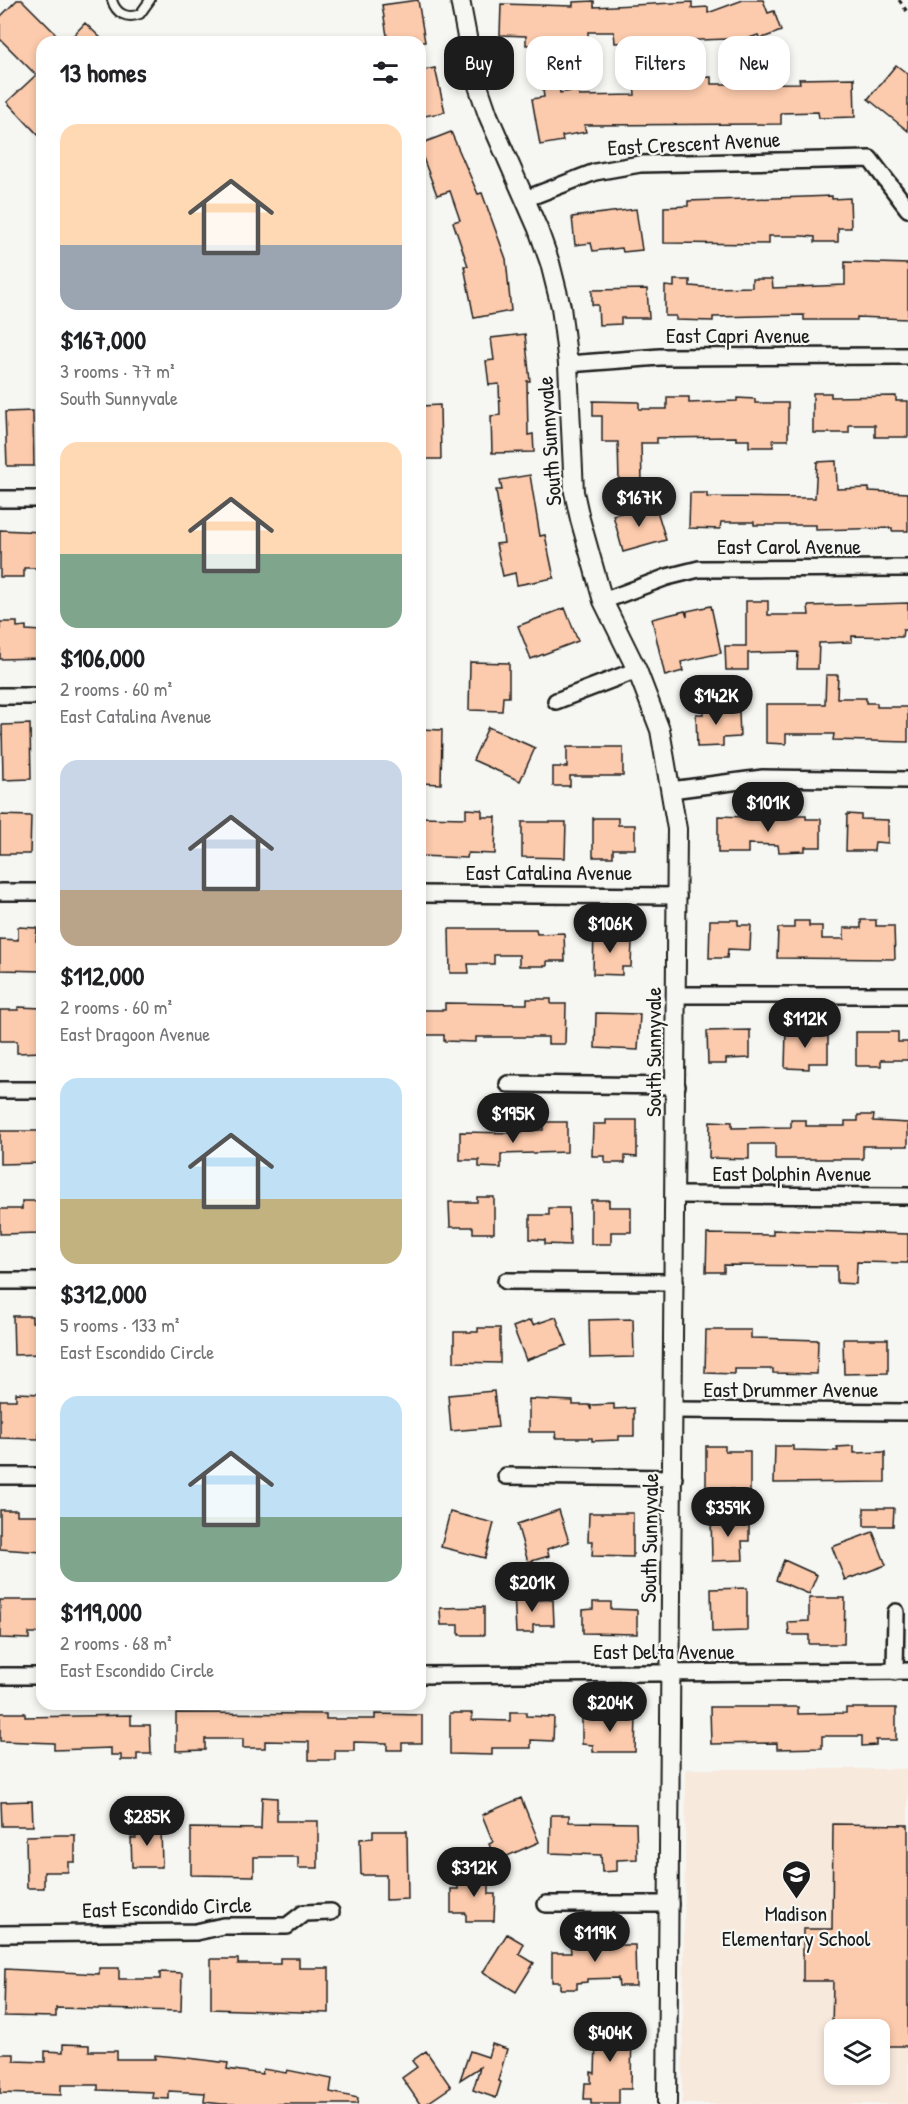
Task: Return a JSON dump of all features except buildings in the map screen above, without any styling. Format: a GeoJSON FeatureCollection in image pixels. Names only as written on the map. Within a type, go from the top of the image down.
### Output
{"type":"FeatureCollection","features":[{"type":"Feature","properties":{"kind":"street","name":"South Sunnyvale"},"geometry":{"type":"LineString","coordinates":[[460,0],[474,74],[488,116],[525,199],[550,263],[561,307],[568,364],[574,492],[603,601],[637,670],[660,730],[677,829],[674,1478],[667,2104]]}},
{"type":"Feature","properties":{"kind":"street","name":"East Crescent Avenue"},"geometry":{"type":"LineString","coordinates":[[525,199],[595,172],[640,164],[690,161],[870,159],[908,209]]}},
{"type":"Feature","properties":{"kind":"street","name":"East Capri Avenue"},"geometry":{"type":"LineString","coordinates":[[568,364],[660,357],[908,356]]}},
{"type":"Feature","properties":{"kind":"street"},"geometry":{"type":"LineString","coordinates":[[0,499],[36,499]]}},
{"type":"Feature","properties":{"kind":"street","name":"East Carol Avenue"},"geometry":{"type":"LineString","coordinates":[[603,601],[667,577],[699,569],[908,568]]}},
{"type":"Feature","properties":{"kind":"street"},"geometry":{"type":"LineString","coordinates":[[556,701],[637,670]]}},
{"type":"Feature","properties":{"kind":"street"},"geometry":{"type":"LineString","coordinates":[[0,696],[36,696]]}},
{"type":"Feature","properties":{"kind":"street"},"geometry":{"type":"LineString","coordinates":[[671,790],[763,778],[908,780]]}},
{"type":"Feature","properties":{"kind":"street"},"geometry":{"type":"LineString","coordinates":[[0,892],[36,892]]}},
{"type":"Feature","properties":{"kind":"street","name":"East Catalina Avenue"},"geometry":{"type":"LineString","coordinates":[[426,894],[678,896]]}},
{"type":"Feature","properties":{"kind":"street"},"geometry":{"type":"LineString","coordinates":[[677,995],[908,995]]}},
{"type":"Feature","properties":{"kind":"street"},"geometry":{"type":"LineString","coordinates":[[508,1084],[677,1086]]}},
{"type":"Feature","properties":{"kind":"street"},"geometry":{"type":"LineString","coordinates":[[0,1090],[36,1090]]}},
{"type":"Feature","properties":{"kind":"street","name":"East Dolphin Avenue"},"geometry":{"type":"LineString","coordinates":[[676,1195],[908,1196]]}},
{"type":"Feature","properties":{"kind":"street"},"geometry":{"type":"LineString","coordinates":[[0,1281],[36,1281]]}},
{"type":"Feature","properties":{"kind":"street"},"geometry":{"type":"LineString","coordinates":[[506,1281],[675,1282]]}},
{"type":"Feature","properties":{"kind":"street","name":"East Drummer Avenue"},"geometry":{"type":"LineString","coordinates":[[674,1410],[908,1412]]}},
{"type":"Feature","properties":{"kind":"street"},"geometry":{"type":"LineString","coordinates":[[0,1476],[36,1476]]}},
{"type":"Feature","properties":{"kind":"street"},"geometry":{"type":"LineString","coordinates":[[506,1476],[674,1478]]}},
{"type":"Feature","properties":{"kind":"street"},"geometry":{"type":"LineString","coordinates":[[896,1612],[901,1672]]}},
{"type":"Feature","properties":{"kind":"street","name":"East Delta Avenue"},"geometry":{"type":"LineString","coordinates":[[426,1675],[901,1672]]}},
{"type":"Feature","properties":{"kind":"street"},"geometry":{"type":"LineString","coordinates":[[0,1676],[36,1676]]}},
{"type":"Feature","properties":{"kind":"street"},"geometry":{"type":"LineString","coordinates":[[546,1904],[670,1904]]}},
{"type":"Feature","properties":{"kind":"street","name":"East Escondido Circle"},"geometry":{"type":"LineString","coordinates":[[0,1934],[196,1932],[223,1926],[287,1926],[304,1913],[331,1912]]}},
{"type":"Feature","properties":{"kind":"lane"},"geometry":{"type":"LineString","coordinates":[[112,0],[117,10],[128,16],[140,14],[150,0]]}},
{"type":"Feature","properties":{"kind":"path"},"geometry":{"type":"LineString","coordinates":[[898,0],[908,13]]}},
{"type":"Feature","properties":{"kind":"shaded area","name":"Madison Elementary School"},"geometry":{"type":"Polygon","coordinates":[[[686,1769],[908,1769],[908,2104],[682,2104],[686,1769]]]}},
{"type":"Feature","properties":{"kind":"place","name":"Madison Elementary School"},"geometry":{"type":"Point","coordinates":[796,1900]}}]}
